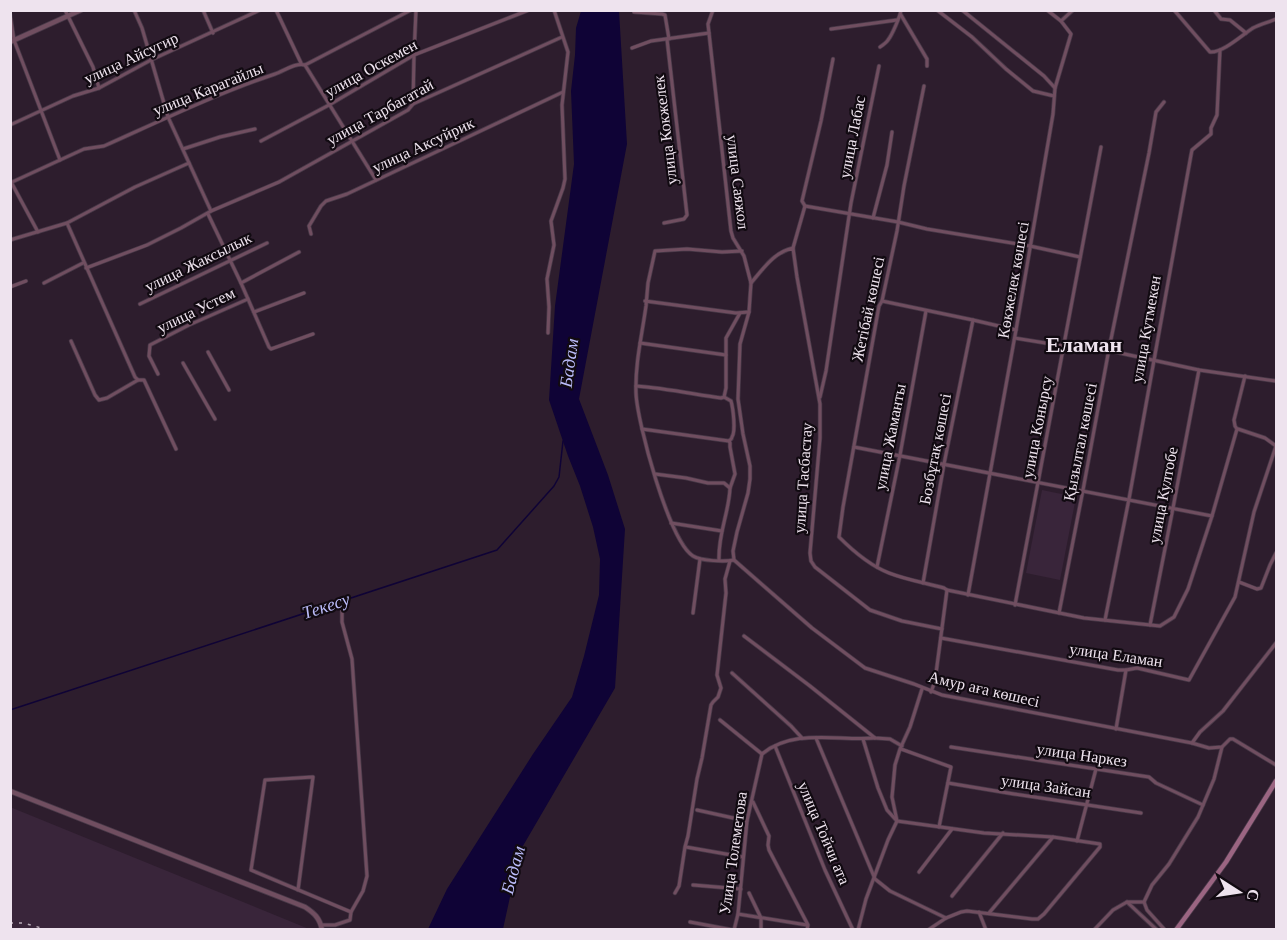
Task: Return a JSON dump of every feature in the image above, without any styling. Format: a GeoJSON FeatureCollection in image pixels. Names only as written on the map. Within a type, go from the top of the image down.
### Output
{"type":"FeatureCollection","features":[{"type":"Feature","properties":{"kind":"main road"},"geometry":{"type":"LineString","coordinates":[[1176,930],[1226,862],[1276,781]]}},
{"type":"Feature","properties":{"kind":"street"},"geometry":{"type":"LineString","coordinates":[[64,10],[93,67],[99,88]]}},
{"type":"Feature","properties":{"kind":"street"},"geometry":{"type":"LineString","coordinates":[[12,41],[81,10]]}},
{"type":"Feature","properties":{"kind":"street"},"geometry":{"type":"LineString","coordinates":[[134,10],[142,28],[168,117],[269,347],[271,349],[313,334]]}},
{"type":"Feature","properties":{"kind":"street"},"geometry":{"type":"LineString","coordinates":[[203,10],[213,33]]}},
{"type":"Feature","properties":{"kind":"street","name":"улица Айсугир"},"geometry":{"type":"LineString","coordinates":[[10,125],[73,96],[99,88],[151,60],[260,10]]}},
{"type":"Feature","properties":{"kind":"street"},"geometry":{"type":"LineString","coordinates":[[276,10],[303,64],[376,180]]}},
{"type":"Feature","properties":{"kind":"street","name":"улица Карагайлы"},"geometry":{"type":"LineString","coordinates":[[11,182],[84,149],[104,146],[252,81],[303,64],[411,10]]}},
{"type":"Feature","properties":{"kind":"street"},"geometry":{"type":"LineString","coordinates":[[413,104],[416,10]]}},
{"type":"Feature","properties":{"kind":"street","name":"улица Оскемен"},"geometry":{"type":"LineString","coordinates":[[261,141],[329,105],[414,55],[529,10]]}},
{"type":"Feature","properties":{"kind":"street"},"geometry":{"type":"LineString","coordinates":[[548,333],[547,279],[554,245],[550,221],[565,179],[562,105],[568,52],[554,10]]}},
{"type":"Feature","properties":{"kind":"street","name":"улица Саяжол"},"geometry":{"type":"LineString","coordinates":[[675,893],[679,886],[711,705],[718,697],[721,688],[717,675],[726,593],[724,583],[733,561],[733,551],[750,478],[750,466],[738,399],[740,344],[749,312],[751,283],[741,251],[731,231],[708,24],[713,10]]}},
{"type":"Feature","properties":{"kind":"street"},"geometry":{"type":"LineString","coordinates":[[937,10],[972,37],[1033,91],[1054,96]]}},
{"type":"Feature","properties":{"kind":"street"},"geometry":{"type":"LineString","coordinates":[[962,10],[1044,76],[1055,88]]}},
{"type":"Feature","properties":{"kind":"street"},"geometry":{"type":"LineString","coordinates":[[1047,10],[1061,21],[1073,10]]}},
{"type":"Feature","properties":{"kind":"street"},"geometry":{"type":"LineString","coordinates":[[1174,10],[1210,52],[1214,53],[1256,27],[1276,19]]}},
{"type":"Feature","properties":{"kind":"street"},"geometry":{"type":"LineString","coordinates":[[1214,10],[1221,19],[1230,20],[1246,33]]}},
{"type":"Feature","properties":{"kind":"street","name":"улица Кокжелек"},"geometry":{"type":"LineString","coordinates":[[634,12],[665,15],[687,218],[664,223]]}},
{"type":"Feature","properties":{"kind":"street"},"geometry":{"type":"LineString","coordinates":[[880,47],[887,42],[901,13]]}},
{"type":"Feature","properties":{"kind":"street"},"geometry":{"type":"LineString","coordinates":[[901,13],[927,59],[927,66]]}},
{"type":"Feature","properties":{"kind":"street"},"geometry":{"type":"LineString","coordinates":[[10,14],[12,41],[60,160]]}},
{"type":"Feature","properties":{"kind":"street"},"geometry":{"type":"LineString","coordinates":[[831,29],[897,20]]}},
{"type":"Feature","properties":{"kind":"street","name":"Көкжелек көшесі"},"geometry":{"type":"LineString","coordinates":[[968,595],[1015,338],[1053,114],[1055,88],[1071,34],[1061,21]]}},
{"type":"Feature","properties":{"kind":"street"},"geometry":{"type":"LineString","coordinates":[[632,48],[651,41],[709,33]]}},
{"type":"Feature","properties":{"kind":"street","name":"улица Тарбагатай"},"geometry":{"type":"LineString","coordinates":[[86,268],[147,245],[210,212],[279,182],[408,110],[413,104],[562,37]]}},
{"type":"Feature","properties":{"kind":"street","name":"улица Кутмекен"},"geometry":{"type":"LineString","coordinates":[[1105,620],[1191,154],[1192,150],[1211,134],[1217,114],[1220,50]]}},
{"type":"Feature","properties":{"kind":"street","name":"улица Тасбастау"},"geometry":{"type":"LineString","coordinates":[[832,59],[821,121],[802,201],[806,206],[793,248],[819,399],[820,438],[811,561],[815,567],[870,610],[902,621],[942,629]]}},
{"type":"Feature","properties":{"kind":"street","name":"улица Лабас"},"geometry":{"type":"LineString","coordinates":[[819,399],[826,371],[851,203],[879,66]]}},
{"type":"Feature","properties":{"kind":"street","name":"Жетібай көшесі"},"geometry":{"type":"LineString","coordinates":[[877,567],[839,537],[879,306],[882,301],[924,86]]}},
{"type":"Feature","properties":{"kind":"street","name":"улица Аксуйрик"},"geometry":{"type":"LineString","coordinates":[[311,234],[309,226],[326,201],[347,194],[563,92]]}},
{"type":"Feature","properties":{"kind":"street","name":"Қызылтал көшесі"},"geometry":{"type":"LineString","coordinates":[[1059,613],[1156,112],[1164,102]]}},
{"type":"Feature","properties":{"kind":"street"},"geometry":{"type":"LineString","coordinates":[[183,148],[255,129]]}},
{"type":"Feature","properties":{"kind":"street"},"geometry":{"type":"LineString","coordinates":[[873,218],[892,132]]}},
{"type":"Feature","properties":{"kind":"street","name":"улица Конырсу"},"geometry":{"type":"LineString","coordinates":[[1015,605],[1101,147]]}},
{"type":"Feature","properties":{"kind":"street"},"geometry":{"type":"LineString","coordinates":[[10,240],[67,224],[151,179],[189,163]]}},
{"type":"Feature","properties":{"kind":"street"},"geometry":{"type":"LineString","coordinates":[[11,182],[38,232]]}},
{"type":"Feature","properties":{"kind":"street"},"geometry":{"type":"LineString","coordinates":[[806,206],[1080,257]]}},
{"type":"Feature","properties":{"kind":"street"},"geometry":{"type":"LineString","coordinates":[[67,224],[138,380]]}},
{"type":"Feature","properties":{"kind":"street","name":"улица Жаксылык"},"geometry":{"type":"LineString","coordinates":[[140,303],[267,243]]}},
{"type":"Feature","properties":{"kind":"street"},"geometry":{"type":"LineString","coordinates":[[751,283],[768,262],[793,248]]}},
{"type":"Feature","properties":{"kind":"street"},"geometry":{"type":"LineString","coordinates":[[733,561],[693,556],[676,534],[642,429],[636,386],[645,301],[655,251],[687,249],[741,251]]}},
{"type":"Feature","properties":{"kind":"street","name":"улица Устем"},"geometry":{"type":"LineString","coordinates":[[241,283],[299,252]]}},
{"type":"Feature","properties":{"kind":"street"},"geometry":{"type":"LineString","coordinates":[[44,283],[83,263]]}},
{"type":"Feature","properties":{"kind":"street"},"geometry":{"type":"LineString","coordinates":[[10,286],[26,281]]}},
{"type":"Feature","properties":{"kind":"street"},"geometry":{"type":"LineString","coordinates":[[254,312],[304,293]]}},
{"type":"Feature","properties":{"kind":"street","name":"улица Устем"},"geometry":{"type":"LineString","coordinates":[[158,374],[149,356],[150,345],[248,299]]}},
{"type":"Feature","properties":{"kind":"street"},"geometry":{"type":"LineString","coordinates":[[645,301],[740,313],[749,312]]}},
{"type":"Feature","properties":{"kind":"street"},"geometry":{"type":"LineString","coordinates":[[882,301],[1016,330]]}},
{"type":"Feature","properties":{"kind":"street","name":"улица Жаманты"},"geometry":{"type":"LineString","coordinates":[[877,567],[926,311]]}},
{"type":"Feature","properties":{"kind":"street"},"geometry":{"type":"LineString","coordinates":[[723,397],[726,334],[740,313]]}},
{"type":"Feature","properties":{"kind":"street","name":"Бозбұтақ көшесі"},"geometry":{"type":"LineString","coordinates":[[923,583],[973,320]]}},
{"type":"Feature","properties":{"kind":"street"},"geometry":{"type":"LineString","coordinates":[[1015,338],[1064,346],[1078,344],[1199,370],[1276,381]]}},
{"type":"Feature","properties":{"kind":"street"},"geometry":{"type":"LineString","coordinates":[[71,341],[99,400],[107,398],[138,380],[144,380],[176,448]]}},
{"type":"Feature","properties":{"kind":"street"},"geometry":{"type":"LineString","coordinates":[[640,343],[726,354]]}},
{"type":"Feature","properties":{"kind":"street"},"geometry":{"type":"LineString","coordinates":[[208,352],[229,390]]}},
{"type":"Feature","properties":{"kind":"street"},"geometry":{"type":"LineString","coordinates":[[183,363],[215,419]]}},
{"type":"Feature","properties":{"kind":"street","name":"улица Култобе"},"geometry":{"type":"LineString","coordinates":[[1150,625],[1199,370]]}},
{"type":"Feature","properties":{"kind":"street"},"geometry":{"type":"LineString","coordinates":[[1245,376],[1234,426],[1265,438],[1276,446]]}},
{"type":"Feature","properties":{"kind":"street"},"geometry":{"type":"LineString","coordinates":[[636,386],[723,397],[732,404],[733,432],[729,441],[735,474],[719,538],[719,561]]}},
{"type":"Feature","properties":{"kind":"street"},"geometry":{"type":"LineString","coordinates":[[642,429],[729,441]]}},
{"type":"Feature","properties":{"kind":"street"},"geometry":{"type":"LineString","coordinates":[[877,567],[889,573],[947,590],[1015,605],[1105,620],[1160,626],[1174,617],[1188,589],[1237,429]]}},
{"type":"Feature","properties":{"kind":"street","name":"улица Еламан"},"geometry":{"type":"LineString","coordinates":[[941,638],[1126,670],[1137,668],[1189,680],[1235,597],[1254,512],[1276,446]]}},
{"type":"Feature","properties":{"kind":"street"},"geometry":{"type":"LineString","coordinates":[[854,447],[1212,516]]}},
{"type":"Feature","properties":{"kind":"street"},"geometry":{"type":"LineString","coordinates":[[655,474],[708,483],[724,483],[730,488]]}},
{"type":"Feature","properties":{"kind":"street"},"geometry":{"type":"LineString","coordinates":[[671,523],[722,531]]}},
{"type":"Feature","properties":{"kind":"street"},"geometry":{"type":"LineString","coordinates":[[1239,582],[1257,589],[1261,588],[1276,553]]}},
{"type":"Feature","properties":{"kind":"street"},"geometry":{"type":"LineString","coordinates":[[693,612],[699,558]]}},
{"type":"Feature","properties":{"kind":"street","name":"Амур аға көшесі"},"geometry":{"type":"LineString","coordinates":[[733,561],[812,628],[865,669],[942,695],[1209,748],[1222,747],[1230,739],[1235,739],[1276,765]]}},
{"type":"Feature","properties":{"kind":"street"},"geometry":{"type":"LineString","coordinates":[[931,692],[935,681],[947,590]]}},
{"type":"Feature","properties":{"kind":"street"},"geometry":{"type":"LineString","coordinates":[[10,791],[305,907],[318,918],[321,927],[343,924],[350,920],[351,912],[363,891],[367,876],[352,659],[342,622],[344,600]]}},
{"type":"Feature","properties":{"kind":"street"},"geometry":{"type":"LineString","coordinates":[[744,636],[874,738]]}},
{"type":"Feature","properties":{"kind":"street"},"geometry":{"type":"LineString","coordinates":[[1192,743],[1200,732],[1223,711],[1276,643]]}},
{"type":"Feature","properties":{"kind":"street"},"geometry":{"type":"LineString","coordinates":[[1116,729],[1126,670]]}},
{"type":"Feature","properties":{"kind":"street"},"geometry":{"type":"LineString","coordinates":[[732,673],[802,738]]}},
{"type":"Feature","properties":{"kind":"street"},"geometry":{"type":"LineString","coordinates":[[858,930],[866,899],[897,821],[892,797],[895,765],[922,688]]}},
{"type":"Feature","properties":{"kind":"street"},"geometry":{"type":"LineString","coordinates":[[720,720],[762,754],[794,738],[890,739],[901,747],[950,766],[939,827]]}},
{"type":"Feature","properties":{"kind":"street","name":"улица Тойчи ата"},"geometry":{"type":"LineString","coordinates":[[816,738],[875,879]]}},
{"type":"Feature","properties":{"kind":"street"},"geometry":{"type":"LineString","coordinates":[[863,739],[878,789],[887,810],[897,821],[984,833],[1053,837],[1101,845],[1038,919],[967,910],[946,918],[928,930]]}},
{"type":"Feature","properties":{"kind":"street","name":"улица Тойчи ата"},"geometry":{"type":"LineString","coordinates":[[774,746],[825,870],[853,930]]}},
{"type":"Feature","properties":{"kind":"street","name":"улица Наркез"},"geometry":{"type":"LineString","coordinates":[[951,747],[1149,777],[1156,783],[1203,805]]}},
{"type":"Feature","properties":{"kind":"street"},"geometry":{"type":"LineString","coordinates":[[1165,930],[1147,910],[1144,902],[1152,885],[1169,864],[1198,817],[1214,779],[1222,747]]}},
{"type":"Feature","properties":{"kind":"street","name":"Улица Толеметова"},"geometry":{"type":"LineString","coordinates":[[733,930],[738,914],[747,821],[762,754]]}},
{"type":"Feature","properties":{"kind":"street"},"geometry":{"type":"LineString","coordinates":[[1077,841],[1096,769]]}},
{"type":"Feature","properties":{"kind":"street"},"geometry":{"type":"LineString","coordinates":[[298,890],[313,777],[265,780],[251,870],[298,890],[351,912]]}},
{"type":"Feature","properties":{"kind":"street","name":"улица Зайсан"},"geometry":{"type":"LineString","coordinates":[[948,783],[1141,813]]}},
{"type":"Feature","properties":{"kind":"street"},"geometry":{"type":"LineString","coordinates":[[752,801],[770,836],[768,845],[770,850],[807,927]]}},
{"type":"Feature","properties":{"kind":"street"},"geometry":{"type":"LineString","coordinates":[[697,810],[747,821]]}},
{"type":"Feature","properties":{"kind":"street"},"geometry":{"type":"LineString","coordinates":[[919,872],[952,829]]}},
{"type":"Feature","properties":{"kind":"street"},"geometry":{"type":"LineString","coordinates":[[952,896],[1003,833]]}},
{"type":"Feature","properties":{"kind":"street"},"geometry":{"type":"LineString","coordinates":[[988,914],[1053,837]]}},
{"type":"Feature","properties":{"kind":"street"},"geometry":{"type":"LineString","coordinates":[[685,847],[743,857]]}},
{"type":"Feature","properties":{"kind":"street"},"geometry":{"type":"LineString","coordinates":[[875,879],[890,891],[946,918]]}},
{"type":"Feature","properties":{"kind":"street"},"geometry":{"type":"LineString","coordinates":[[693,885],[741,889]]}},
{"type":"Feature","properties":{"kind":"street"},"geometry":{"type":"LineString","coordinates":[[749,893],[761,918],[761,930]]}},
{"type":"Feature","properties":{"kind":"street"},"geometry":{"type":"LineString","coordinates":[[1094,930],[1113,910],[1127,902],[1144,902]]}},
{"type":"Feature","properties":{"kind":"street"},"geometry":{"type":"LineString","coordinates":[[1127,902],[1157,930]]}},
{"type":"Feature","properties":{"kind":"street"},"geometry":{"type":"LineString","coordinates":[[979,912],[986,930]]}},
{"type":"Feature","properties":{"kind":"street"},"geometry":{"type":"LineString","coordinates":[[738,914],[807,927]]}},
{"type":"Feature","properties":{"kind":"street"},"geometry":{"type":"LineString","coordinates":[[690,922],[733,930]]}},
{"type":"Feature","properties":{"kind":"shaded area"},"geometry":{"type":"Polygon","coordinates":[[[1042,490],[1076,497],[1060,580],[1026,573],[1042,490]]]}},
{"type":"Feature","properties":{"kind":"shaded area"},"geometry":{"type":"Polygon","coordinates":[[[10,807],[309,929],[11,929],[10,807]]]}},
{"type":"Feature","properties":{"kind":"water","name":"Бадам"},"geometry":{"type":"Polygon","coordinates":[[[581,11],[619,11],[627,144],[579,399],[608,475],[625,529],[615,688],[520,851],[503,929],[428,929],[447,889],[572,697],[599,595],[600,559],[593,527],[549,400],[555,306],[574,164],[571,91],[576,28],[581,11]]]}},
{"type":"Feature","properties":{"kind":"waterway","name":"Текесу"},"geometry":{"type":"LineString","coordinates":[[10,710],[497,550],[554,486],[559,477],[563,441]]}},
{"type":"Feature","properties":{"kind":"railway"},"geometry":{"type":"LineString","coordinates":[[10,923],[23,923],[49,930]]}},
{"type":"Feature","properties":{"kind":"district","name":"Еламан"},"geometry":{"type":"Point","coordinates":[1084,344]}}]}
